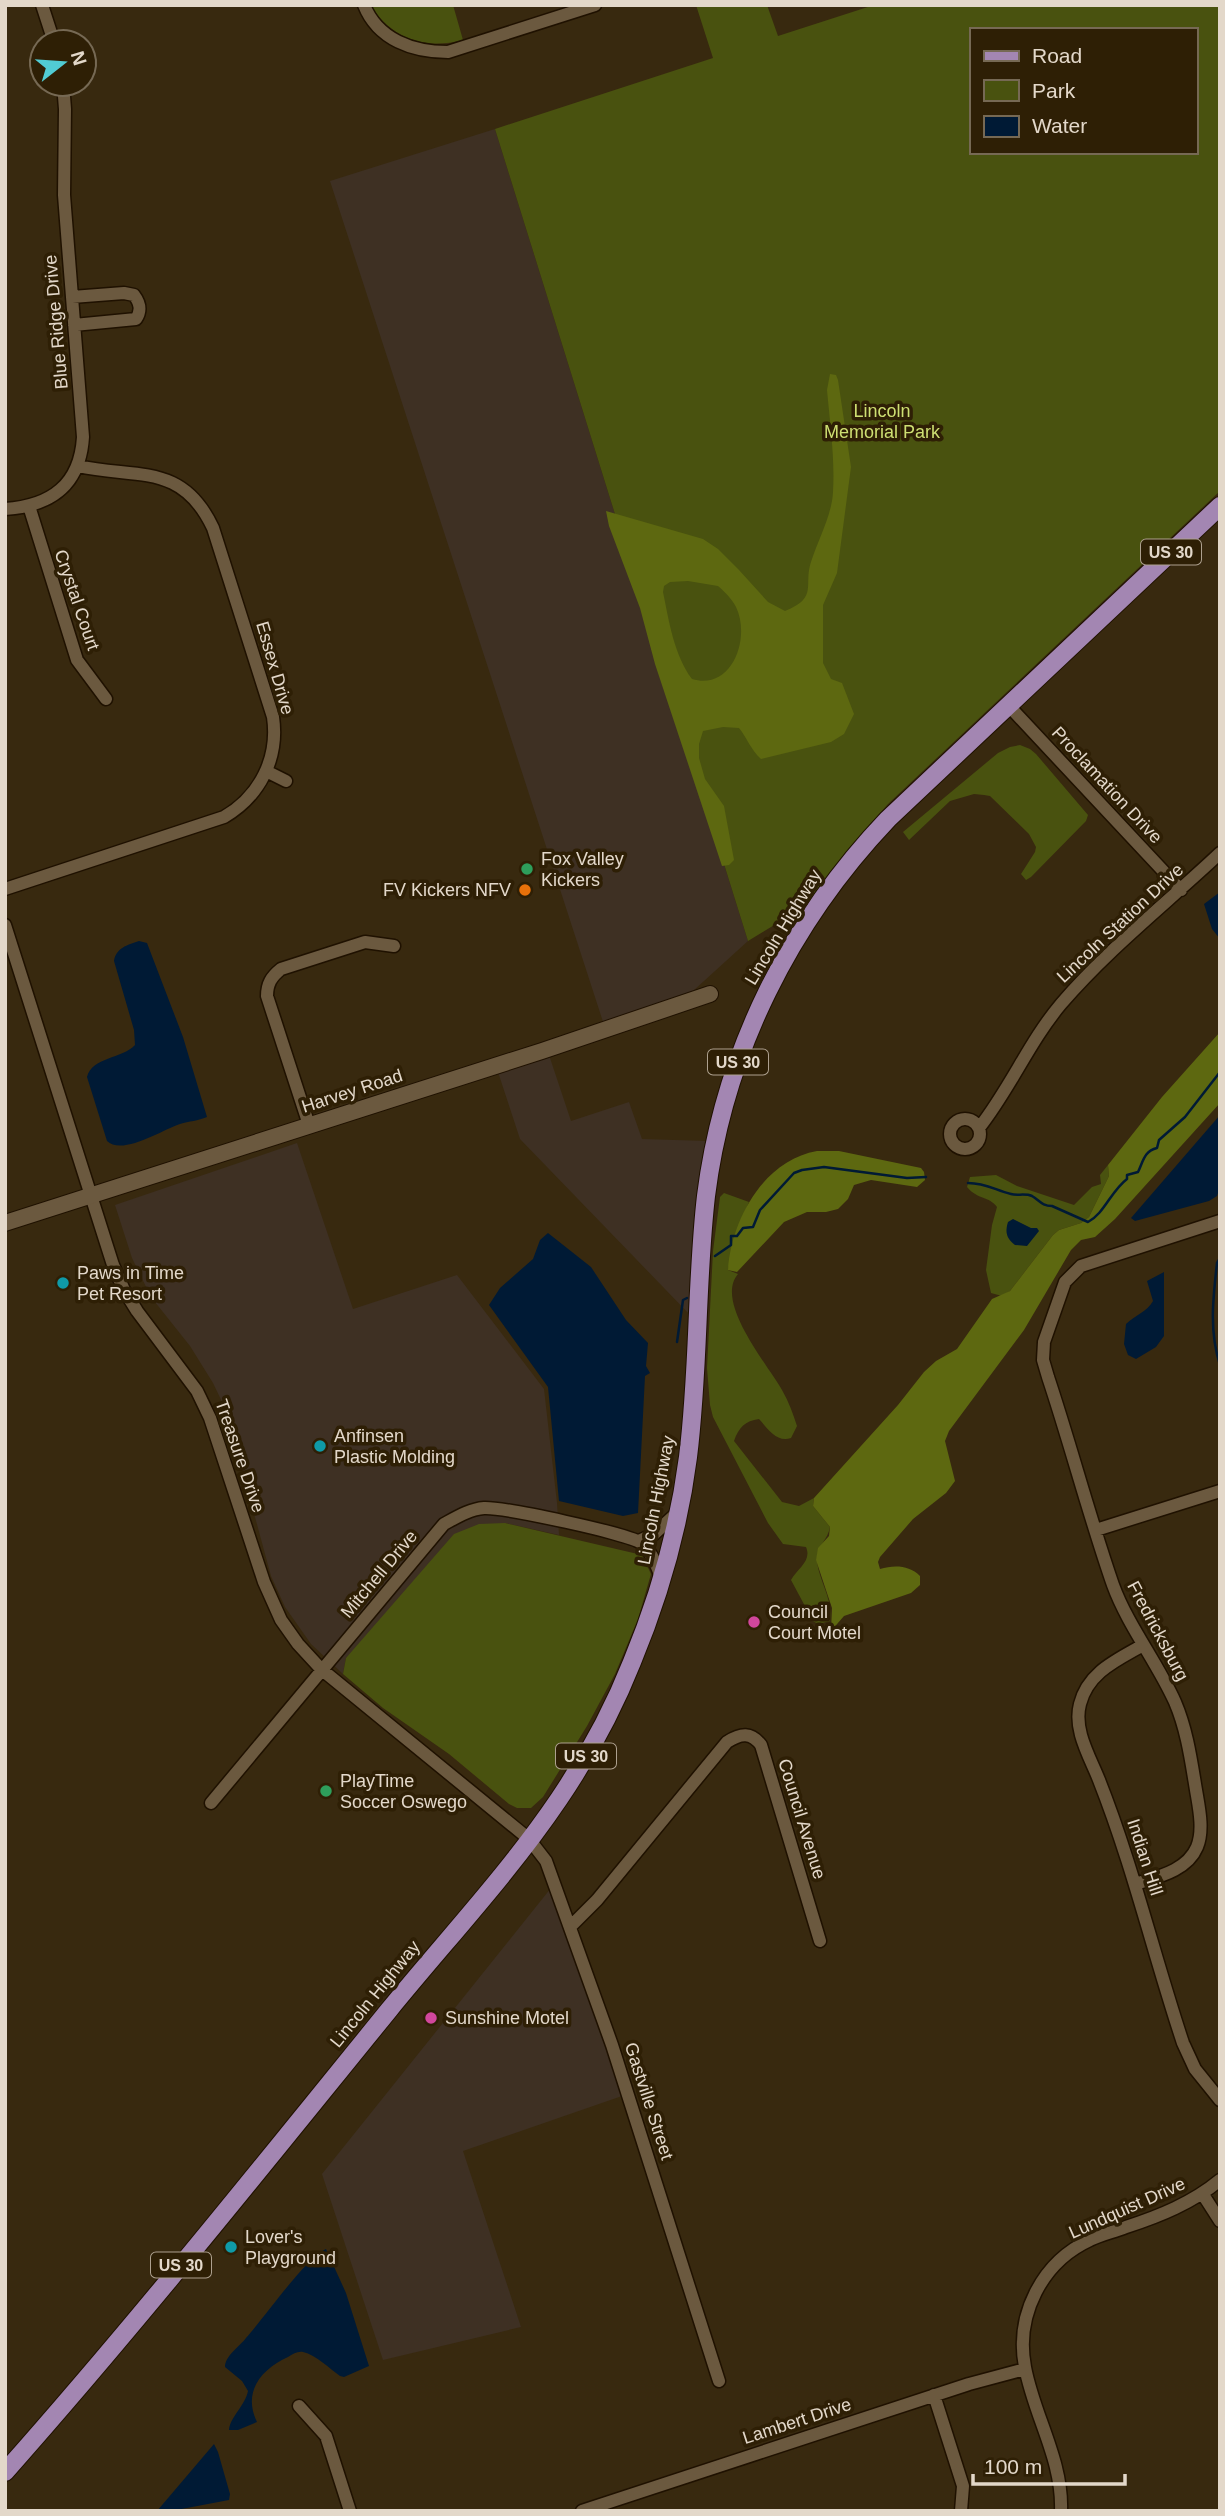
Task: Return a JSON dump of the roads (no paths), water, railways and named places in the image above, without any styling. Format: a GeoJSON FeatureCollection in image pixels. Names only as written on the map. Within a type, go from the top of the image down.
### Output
{"type":"FeatureCollection","features":[{"type":"Feature","properties":{"kind":"main road","name":"Lincoln Highway"},"geometry":{"type":"LineString","coordinates":[[5,2472],[226,2210],[529,1839],[576,1773],[613,1706],[637,1651],[661,1582],[679,1511],[692,1423],[707,1194],[724,1107],[754,1020],[798,935],[830,887],[888,818],[1220,506]]}},
{"type":"Feature","properties":{"kind":"street"},"geometry":{"type":"LineString","coordinates":[[42,5],[49,28]]}},
{"type":"Feature","properties":{"kind":"street"},"geometry":{"type":"LineString","coordinates":[[364,5],[385,34],[404,46],[437,52],[461,48],[595,5]]}},
{"type":"Feature","properties":{"kind":"street","name":"Blue Ridge Drive"},"geometry":{"type":"LineString","coordinates":[[64,98],[64,195],[83,438],[78,466]]}},
{"type":"Feature","properties":{"kind":"street"},"geometry":{"type":"LineString","coordinates":[[72,297],[124,293],[134,295],[140,303],[140,313],[136,319],[74,325]]}},
{"type":"Feature","properties":{"kind":"street"},"geometry":{"type":"LineString","coordinates":[[5,509],[29,506],[56,494],[72,478],[78,466]]}},
{"type":"Feature","properties":{"kind":"street","name":"Essex Drive"},"geometry":{"type":"LineString","coordinates":[[5,888],[224,817],[244,803],[266,771],[274,743],[273,717],[213,528],[197,501],[184,489],[160,477],[78,466]]}},
{"type":"Feature","properties":{"kind":"street","name":"Crystal Court"},"geometry":{"type":"LineString","coordinates":[[29,506],[77,660],[106,699]]}},
{"type":"Feature","properties":{"kind":"street","name":"Proclamation Drive"},"geometry":{"type":"LineString","coordinates":[[1008,705],[1181,890]]}},
{"type":"Feature","properties":{"kind":"street"},"geometry":{"type":"LineString","coordinates":[[266,771],[286,781]]}},
{"type":"Feature","properties":{"kind":"street","name":"Lincoln Station Drive"},"geometry":{"type":"LineString","coordinates":[[979,1128],[996,1107],[1022,1058],[1060,1004],[1092,970],[1220,853]]}},
{"type":"Feature","properties":{"kind":"street","name":"Treasure Drive"},"geometry":{"type":"LineString","coordinates":[[5,925],[113,1265],[124,1290],[197,1391],[210,1418],[264,1582],[281,1620],[321,1669],[529,1839]]}},
{"type":"Feature","properties":{"kind":"street"},"geometry":{"type":"LineString","coordinates":[[309,1125],[267,996],[267,986],[281,969],[365,942],[394,947]]}},
{"type":"Feature","properties":{"kind":"street","name":"Harvey Road"},"geometry":{"type":"LineString","coordinates":[[5,1223],[710,994]]}},
{"type":"Feature","properties":{"kind":"street","name":"Fredricksburg"},"geometry":{"type":"LineString","coordinates":[[1135,1884],[1170,1872],[1188,1861],[1197,1848],[1200,1833],[1198,1803],[1181,1718],[1168,1687],[1143,1645],[1114,1586],[1043,1360],[1044,1342],[1065,1282],[1081,1266],[1220,1221]]}},
{"type":"Feature","properties":{"kind":"street"},"geometry":{"type":"LineString","coordinates":[[1096,1530],[1220,1491]]}},
{"type":"Feature","properties":{"kind":"street","name":"Mitchell Drive"},"geometry":{"type":"LineString","coordinates":[[211,1803],[444,1524],[463,1513],[496,1508],[537,1515],[639,1541]]}},
{"type":"Feature","properties":{"kind":"street"},"geometry":{"type":"LineString","coordinates":[[661,1582],[651,1555],[639,1541],[661,1529],[679,1511]]}},
{"type":"Feature","properties":{"kind":"street","name":"Indian Hill"},"geometry":{"type":"LineString","coordinates":[[1143,1645],[1096,1674],[1085,1691],[1078,1715],[1082,1736],[1135,1884],[1183,2043],[1195,2069],[1220,2100]]}},
{"type":"Feature","properties":{"kind":"street","name":"Council Avenue"},"geometry":{"type":"LineString","coordinates":[[571,1926],[585,1914],[649,1839],[727,1742],[743,1734],[751,1735],[761,1745],[820,1941]]}},
{"type":"Feature","properties":{"kind":"street","name":"Gastville Street"},"geometry":{"type":"LineString","coordinates":[[529,1839],[550,1869],[571,1926],[644,2141],[719,2381]]}},
{"type":"Feature","properties":{"kind":"street","name":"Lundquist Drive"},"geometry":{"type":"LineString","coordinates":[[1061,2511],[1058,2471],[1025,2369],[1023,2344],[1026,2315],[1038,2288],[1053,2266],[1075,2248],[1089,2240],[1178,2207],[1220,2179]]}},
{"type":"Feature","properties":{"kind":"street"},"geometry":{"type":"LineString","coordinates":[[1202,2193],[1220,2221]]}},
{"type":"Feature","properties":{"kind":"street","name":"Lambert Drive"},"geometry":{"type":"LineString","coordinates":[[582,2511],[934,2395],[1025,2369]]}},
{"type":"Feature","properties":{"kind":"street"},"geometry":{"type":"LineString","coordinates":[[934,2395],[963,2486],[961,2511]]}},
{"type":"Feature","properties":{"kind":"street"},"geometry":{"type":"LineString","coordinates":[[299,2406],[326,2436],[350,2511]]}},
{"type":"Feature","properties":{"kind":"water"},"geometry":{"type":"Polygon","coordinates":[[[1220,892],[1220,939],[1212,929],[1204,904],[1220,892]]]}},
{"type":"Feature","properties":{"kind":"water"},"geometry":{"type":"Polygon","coordinates":[[[139,941],[147,943],[183,1037],[207,1117],[122,1146],[107,1141],[87,1077],[90,1070],[101,1062],[135,1045],[134,1030],[114,961],[120,950],[139,941]]]}},
{"type":"Feature","properties":{"kind":"water"},"geometry":{"type":"Polygon","coordinates":[[[1220,1115],[1220,1187],[1217,1196],[1209,1201],[1135,1221],[1131,1218],[1220,1115]]]}},
{"type":"Feature","properties":{"kind":"water"},"geometry":{"type":"Polygon","coordinates":[[[1013,1219],[1039,1231],[1027,1246],[1015,1245],[1008,1237],[1008,1222],[1013,1219]]]}},
{"type":"Feature","properties":{"kind":"water"},"geometry":{"type":"Polygon","coordinates":[[[548,1233],[591,1267],[626,1320],[648,1343],[646,1366],[650,1373],[645,1376],[638,1513],[623,1516],[559,1501],[548,1387],[489,1305],[500,1288],[533,1259],[540,1240],[548,1233]]]}},
{"type":"Feature","properties":{"kind":"water"},"geometry":{"type":"Polygon","coordinates":[[[1164,1272],[1164,1336],[1156,1347],[1136,1359],[1128,1355],[1124,1344],[1126,1324],[1153,1301],[1147,1281],[1164,1272]]]}},
{"type":"Feature","properties":{"kind":"water"},"geometry":{"type":"Polygon","coordinates":[[[326,2249],[346,2293],[369,2366],[344,2377],[308,2354],[294,2354],[270,2368],[257,2382],[252,2400],[257,2422],[238,2430],[229,2430],[248,2391],[242,2381],[225,2367],[227,2359],[296,2276],[326,2249]]]}},
{"type":"Feature","properties":{"kind":"water"},"geometry":{"type":"Polygon","coordinates":[[[214,2444],[230,2494],[229,2500],[171,2511],[157,2511],[214,2444]]]}},
{"type":"Feature","properties":{"kind":"waterway"},"geometry":{"type":"LineString","coordinates":[[968,1183],[985,1185],[1013,1195],[1032,1196],[1043,1204],[1088,1222],[1099,1214],[1127,1179],[1127,1175],[1138,1172],[1147,1154],[1157,1148],[1159,1140],[1185,1117],[1220,1072]]}},
{"type":"Feature","properties":{"kind":"waterway"},"geometry":{"type":"LineString","coordinates":[[715,1256],[731,1245],[731,1236],[737,1236],[743,1228],[753,1227],[760,1210],[794,1173],[802,1170],[824,1167],[907,1178],[926,1177]]}},
{"type":"Feature","properties":{"kind":"waterway"},"geometry":{"type":"LineString","coordinates":[[1220,1258],[1217,1263],[1213,1315],[1214,1340],[1220,1365]]}},
{"type":"Feature","properties":{"kind":"waterway"},"geometry":{"type":"LineString","coordinates":[[677,1342],[683,1300],[687,1298]]}},
{"type":"Feature","properties":{"kind":"place","name":"Fox Valley Kickers"},"geometry":{"type":"Point","coordinates":[527,869]}},
{"type":"Feature","properties":{"kind":"place","name":"FV Kickers NFV"},"geometry":{"type":"Point","coordinates":[525,890]}},
{"type":"Feature","properties":{"kind":"place","name":"Paws in Time Pet Resort"},"geometry":{"type":"Point","coordinates":[63,1283]}},
{"type":"Feature","properties":{"kind":"place","name":"Anfinsen Plastic Molding"},"geometry":{"type":"Point","coordinates":[320,1446]}},
{"type":"Feature","properties":{"kind":"place","name":"Council Court Motel"},"geometry":{"type":"Point","coordinates":[754,1622]}},
{"type":"Feature","properties":{"kind":"place","name":"PlayTime Soccer Oswego"},"geometry":{"type":"Point","coordinates":[326,1791]}},
{"type":"Feature","properties":{"kind":"place","name":"Sunshine Motel"},"geometry":{"type":"Point","coordinates":[431,2018]}},
{"type":"Feature","properties":{"kind":"place","name":"Lover's Playground"},"geometry":{"type":"Point","coordinates":[231,2247]}},
{"type":"Feature","properties":{"kind":"park label","name":"Lincoln Memorial Park"},"geometry":{"type":"Point","coordinates":[882,421]}}]}
